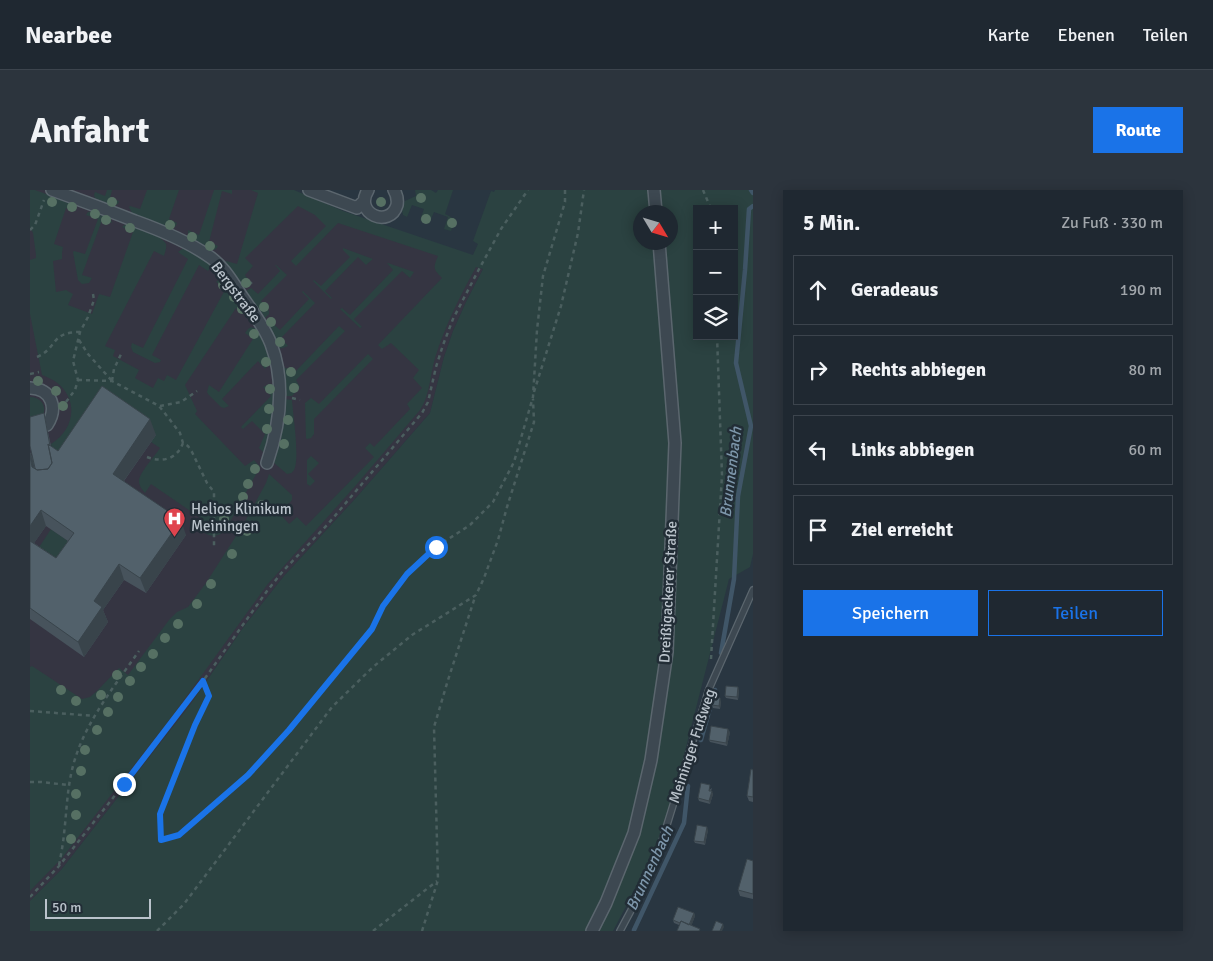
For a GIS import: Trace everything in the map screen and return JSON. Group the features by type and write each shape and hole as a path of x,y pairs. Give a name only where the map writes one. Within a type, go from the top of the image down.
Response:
{"street":[{"path":"309,190 357,208 366,196"},
{"path":"366,196 368,211 373,215 385,217 396,208 398,198 394,190"},
{"path":"654,190 655,205"},
{"name":"Bergstraße","path":"48,194 178,238 218,264 263,328 271,344 277,364 281,391 280,410 267,464"},
{"name":"Dreißigackerer Straße","path":"592,931 606,903 634,833 651,760 666,652 675,443 660,250"},
{"path":"30,388 40,390 49,398 52,404 53,412 47,425"}],"lane":[{"name":"Meininger Fußweg","path":"620,931 657,857 709,689 753,590"}],"path":[{"path":"30,897 59,866 203,681 267,591 365,482 426,408 436,367 454,319 501,229 528,190"},
{"path":"422,931 438,880 434,727 476,595 498,540 534,422 533,397 537,330 543,276 565,202 565,190"},
{"path":"203,681 209,696 195,725 160,814 161,840 179,835 248,775 289,730 372,629 383,606 407,574 436,547 470,525 494,502 514,462 561,306 578,233 584,190"},
{"path":"703,190 709,205"},
{"path":"30,230 35,225 48,194"},
{"path":"66,402 75,390 78,380 73,361 80,332 94,300 93,294"},
{"path":"37,357 44,354 58,337 68,332 80,332"},
{"path":"79,340 88,354 112,381 159,406 176,426 183,443 179,452 168,459 157,459 147,456"},
{"path":"711,660 722,475 716,340"},
{"path":"112,381 114,369 122,352"},
{"path":"30,374 39,372"},
{"path":"78,380 112,381"},
{"path":"159,406 181,402 197,391"},
{"path":"183,443 192,452 207,483 214,492 214,546"},
{"path":"156,931 184,904 332,707 373,668 412,635 476,595"},
{"path":"59,866 64,835 68,786 81,741 95,716 139,651"},
{"path":"30,711 95,716"},
{"path":"30,782 68,786"},
{"path":"373,931 438,880"}],"shaded area":[{"name":"Helios Klinikum Meiningen","path":"30,190 280,190 483,269 453,331 444,357 430,413 355,499 284,576 245,625 190,705 61,870 30,901"}],"green space":[{"path":"30,190 35,190 71,203 76,211 66,208 54,244 63,247 62,259 53,261 56,292 66,290 73,294 68,305 92,314 99,294 110,297 133,232 122,227 125,224 133,225 149,232 166,244 164,256 154,251 105,346 115,350 113,356 139,370 135,378 153,388 158,378 164,381 167,375 176,380 226,288 216,282 220,279 225,280 244,308 244,314 236,308 185,385 197,411 195,414 245,466 254,460 260,467 226,529 219,535 208,535 197,528 202,519 151,484 145,493 141,487 140,478 160,448 151,442 155,435 54,460 51,444 65,431 69,423 71,406 69,397 64,389 42,375 30,314 30,260 36,258 36,255 33,233 30,227"},
{"path":"107,190 112,190 110,198 119,201 118,204 113,206 95,198 95,192 105,196"},
{"path":"147,190 179,190 169,219 177,223 176,226 169,228 132,213 129,207 140,209"},
{"path":"214,190 232,190 232,194 222,191 209,242 218,246 214,250 190,238 188,230 199,235"},
{"path":"251,190 294,190 343,211 473,255 478,244 473,241 491,191 494,192 495,190 753,190 753,554 750,567 729,579 674,794 652,857 613,931 30,931 30,901 61,870 190,705 245,625 284,576 355,499 430,413 444,357 453,331 483,269 476,267 448,323 435,358 426,398 420,410 267,585 173,715 62,858 30,891 30,667 32,666 82,699 90,697 119,668 128,675 169,620 177,612 188,607 206,583 243,525 269,474 292,495 292,500 280,514 289,524 297,517 306,526 374,457 365,448 370,443 374,447 410,409 407,404 422,388 413,378 419,370 391,343 382,349 378,345 442,278 435,268 438,256 338,223 296,266 291,261 326,226 315,215 298,206 245,258 253,266 245,275 249,281 244,286 227,267 226,261 237,264 258,193"},
{"path":"415,190 431,190 436,193 438,190 453,190 445,214 455,219 451,231 444,229 448,217 434,212 429,224 420,220 424,209 412,205 407,217 403,215 402,210 405,201 416,196"},
{"path":"94,211 108,216 112,223 102,220 82,275 92,278 89,283 82,284 78,280 73,252 85,254 98,219 86,215 88,212"},
{"path":"343,248 373,259 366,265 358,257 325,291 331,299 313,281 321,286 350,257"},
{"path":"182,249 198,254 211,266 208,271 199,265 152,355 161,360 155,363 133,352 131,347 132,343 143,348 188,259 178,252"},
{"path":"387,263 414,272 410,278 402,271 354,319 362,327 360,328 340,309 342,308 350,315 393,270"},
{"path":"275,265 287,275 261,301 269,311 265,318 246,291 251,288 258,294 280,271"},
{"path":"303,291 315,303 281,338 288,346 278,349 266,320 268,319 280,330 309,299"},
{"path":"339,326 345,331 296,380 300,387 292,396 285,396 285,379 282,367 296,371"},
{"path":"251,327 257,329 261,336 267,349 270,363 265,369 258,361 222,399 229,406 221,407 208,394 209,385 219,392 253,339 245,333"},
{"path":"368,354 373,359 314,419 314,434 311,438 307,439 305,403 311,398 319,404"},
{"path":"269,384 273,387 275,396 270,431 264,453 259,448 265,434 252,421 243,429 241,427 271,396 263,387"},
{"path":"30,397 40,400 44,406 44,412 43,416 30,422"},
{"path":"285,399 292,400 296,447 294,470 292,473 287,474 273,462 283,424"},
{"path":"311,456 319,463 308,474 315,481 310,486 307,484 307,460"},
{"path":"51,529 78,548 61,573 34,555"}],"building":[{"name":"Helios Klinikum Meiningen","path":"102,386 150,419 113,474 181,520 140,578 119,564 94,601 102,607 78,642 30,608 30,541 56,558 74,533 41,510 30,526 30,456 32,467 37,470 48,469 52,463 48,444 58,451"},
{"path":"44,413 52,463 48,469 37,470 30,446 30,417"},
{"path":"726,686 738,687 737,697 725,696"},
{"path":"713,697 720,698 719,706 712,705"},
{"path":"711,726 728,729 726,743 709,740"},
{"path":"751,769 753,770 753,797 747,796"},
{"path":"701,783 710,785 709,791 712,791 709,801 698,798"},
{"path":"697,825 707,827 704,842 694,841"},
{"path":"747,859 753,861 753,894 738,890"},
{"path":"678,907 694,913 689,925 673,920"},
{"path":"681,921 700,929 699,931 677,931"},
{"path":"716,921 723,924 720,931 712,931"}],"waterway":[{"name":"Brunnenbach","path":"721,653 734,579 738,496 751,426 736,363 749,209 753,206"},
{"name":"Brunnenbach","path":"701,740 715,690"},
{"name":"Brunnenbach","path":"634,930 684,823 688,786"}],"place":[{"name":"Helios Klinikum Meiningen","path":"175,537"}],"route":[{"path":"124,784 203,681 209,696 195,725 160,814 161,840 179,835 248,775 289,730 372,629 383,606 407,574 436,547"}]}
